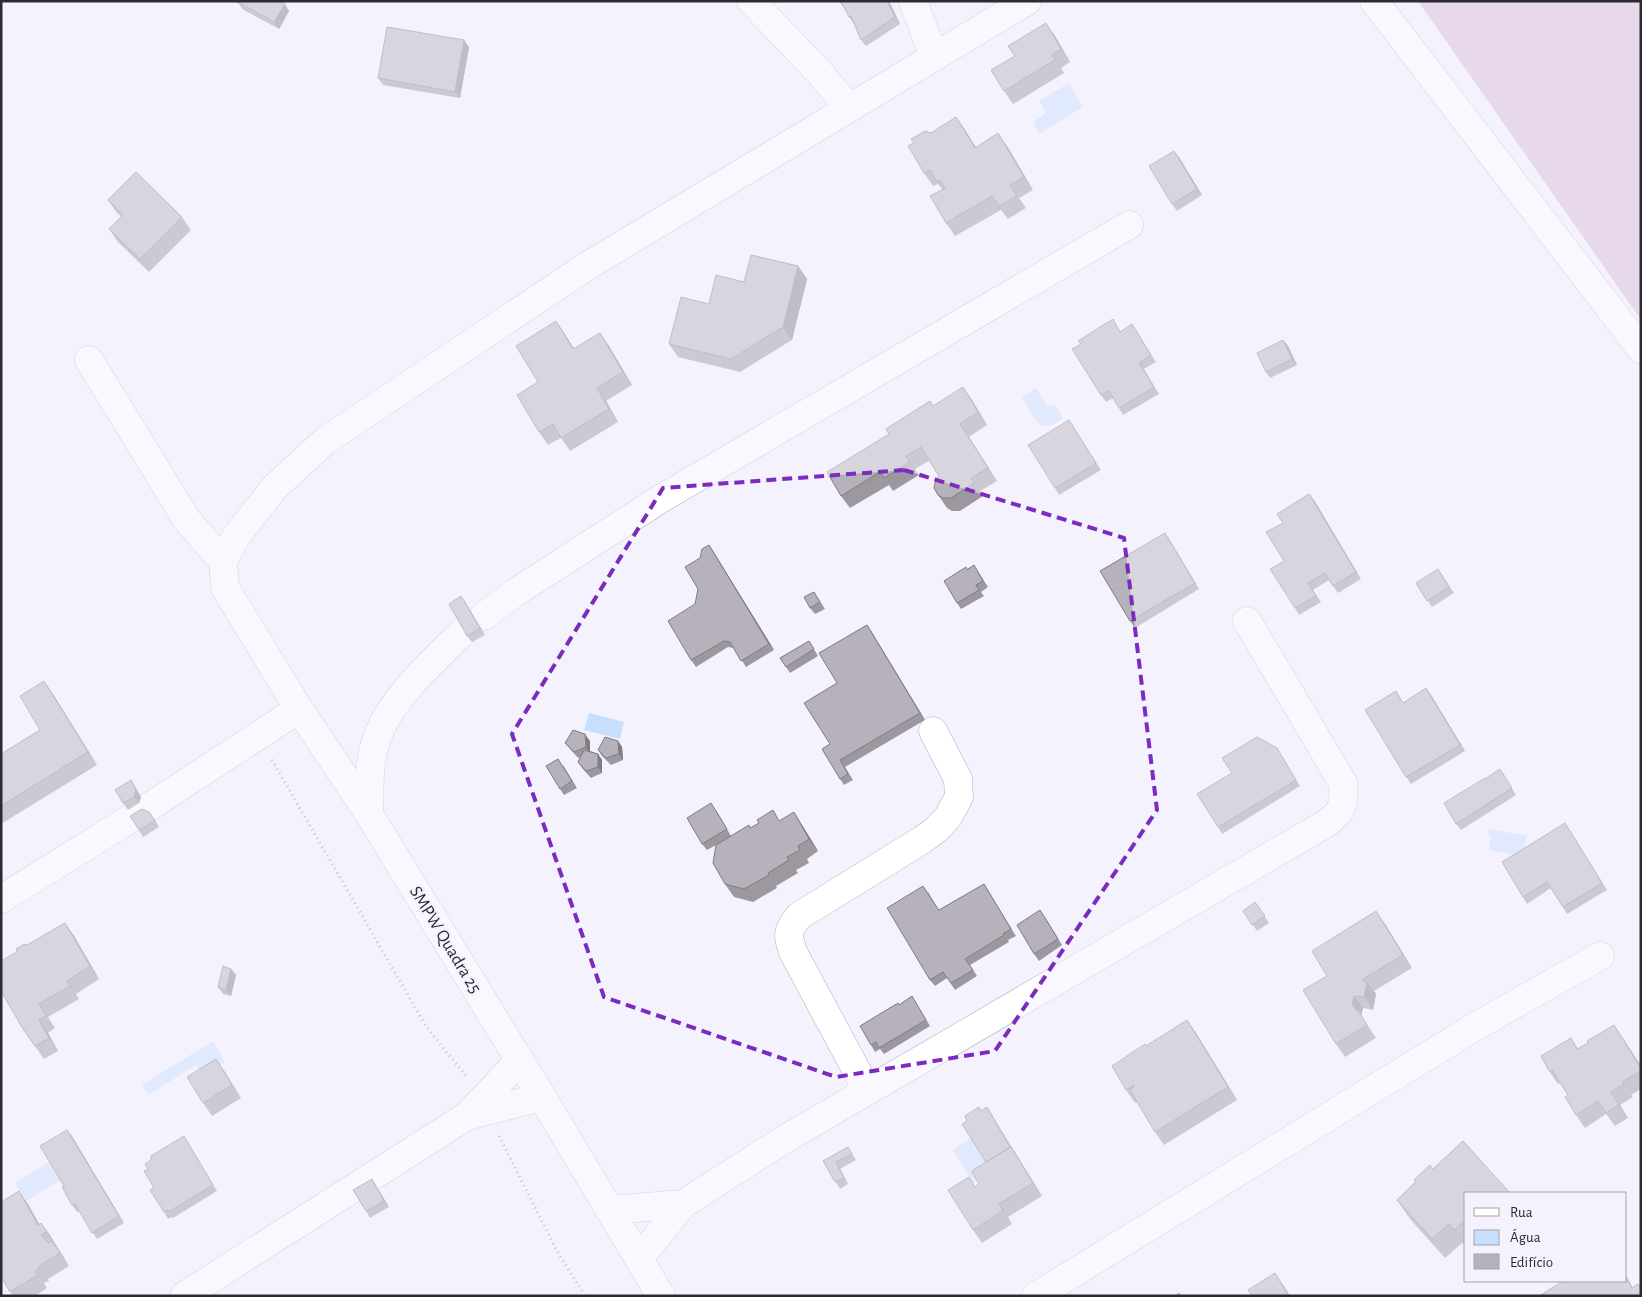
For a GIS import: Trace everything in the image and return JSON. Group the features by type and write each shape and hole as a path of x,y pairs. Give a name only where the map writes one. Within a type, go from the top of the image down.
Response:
{"street":[{"path":"751,1 819,72 849,108"},
{"path":"913,1 934,57"},
{"path":"1374,1 1641,349"},
{"path":"89,360 187,520 223,561 237,535 274,487 325,441 589,265 1026,2"},
{"path":"369,814 371,766 376,741 387,716 402,695 422,673 477,620 516,592 662,498 1129,225"},
{"name":"SMPW Quadra 25","path":"223,561 225,588 299,709 369,814 661,1296"},
{"path":"639,1259 683,1204 784,1139 1327,824 1339,814 1344,800 1343,783 1247,622"},
{"path":"1,899 138,814 299,709"},
{"path":"867,1090 793,952 789,939 789,928 799,916 922,840 937,829 948,817 959,797 958,779 933,731"},
{"path":"1036,1296 1473,1028 1600,956"},
{"path":"184,1296 479,1109 519,1062"},
{"path":"479,1109 542,1097"},
{"path":"609,1210 683,1204"}],"path":[{"path":"258,736 427,1028 464,1074 479,1109 496,1129 557,1251 585,1296"}],"highlighted area":[{"path":"904,470 1124,538 1157,810 995,1051 836,1077 604,997 512,734 663,488"}],"shaded area":[{"path":"1418,1 1641,1 1641,320"}],"water":[{"path":"1069,83 1083,107 1039,134 1033,122 1046,113 1039,101"},
{"path":"1036,388 1047,405 1054,404 1063,418 1057,423 1049,426 1041,425 1032,414 1022,397"},
{"path":"589,713 624,722 620,739 584,730"},
{"path":"1489,829 1527,836 1523,856 1489,850 1491,837 1488,832"},
{"path":"213,1041 225,1062 203,1076 196,1065 148,1095 142,1085"},
{"path":"971,1138 991,1171 973,1183 953,1150"},
{"path":"51,1161 62,1179 26,1201 15,1183"}],"building":[{"path":"239,1 279,1 285,4 274,22"},
{"path":"841,1 887,1 895,17 861,40 851,16 849,17"},
{"path":"1046,23 1061,49 1052,55 1055,60 1004,91 991,70 1015,56 1008,46"},
{"path":"387,27 464,40 455,92 378,78"},
{"path":"956,117 975,148 998,133 1024,177 1010,185 1017,196 999,206 992,196 946,223 930,196 945,188 940,180 936,181 930,170 924,173 908,146 914,143 911,139 925,131 931,133"},
{"path":"1174,151 1197,189 1172,204 1149,166"},
{"path":"136,172 182,217 140,259 109,229 123,215 108,200"},
{"path":"751,255 798,266 783,327 731,359 669,344 681,297 709,304 716,275 744,282"},
{"path":"1113,319 1120,332 1132,324 1151,355 1139,363 1154,387 1119,408 1109,391 1101,395 1072,349 1081,344 1078,341"},
{"path":"556,321 573,349 600,333 623,372 597,388 609,409 561,438 553,424 539,432 517,395 538,382 516,346"},
{"path":"1283,340 1292,359 1266,372 1257,353"},
{"path":"963,387 978,412 960,424 988,468 971,478 974,483 951,498 943,498 938,495 934,488 936,479 939,476 921,447 906,456 910,462 884,478 880,472 841,496 827,472 889,434 886,429 930,401 933,406"},
{"path":"1069,420 1096,463 1055,488 1028,445"},
{"path":"1309,494 1356,572 1333,586 1325,573 1308,583 1316,596 1295,608 1270,569 1284,561 1266,532 1283,523 1277,514"},
{"path":"1165,533 1195,583 1130,621 1100,571"},
{"path":"709,545 769,644 741,661 730,642 724,641 691,660 668,621 695,604 698,589 685,567 700,558 702,549"},
{"path":"974,565 983,581 976,585 979,590 957,603 944,581 966,567 967,570"},
{"path":"1438,569 1449,587 1427,601 1416,583"},
{"path":"814,592 820,602 810,608 804,597"},
{"path":"461,596 480,628 467,636 449,604"},
{"path":"867,625 920,713 840,760 848,774 840,779 822,749 830,744 804,703 837,683 819,653"},
{"path":"809,641 814,649 786,667 780,658"},
{"path":"44,681 88,752 1,806 1,754 40,730 20,696"},
{"path":"1426,688 1460,745 1406,777 1365,710 1396,691 1403,703"},
{"path":"573,730 585,734 586,747 574,752 565,743"},
{"path":"605,737 618,741 619,754 606,758 598,750"},
{"path":"1257,737 1277,748 1296,780 1218,827 1197,794 1232,773 1222,758"},
{"path":"584,750 598,754 598,767 586,771 578,762"},
{"path":"558,759 572,781 560,789 546,766"},
{"path":"1500,769 1512,788 1456,824 1444,803"},
{"path":"131,780 136,790 134,797 123,803 115,790"},
{"path":"711,803 727,829 702,844 687,818"},
{"path":"142,809 149,812 155,821 139,830 130,816"},
{"path":"773,810 779,821 794,812 809,839 798,846 800,850 787,857 789,860 768,873 769,875 744,889 725,884 713,863 716,845 749,825 750,828 759,823 757,820"},
{"path":"1565,823 1602,883 1563,907 1547,882 1523,897 1502,862"},
{"path":"984,884 1011,929 965,959 973,970 951,983 943,972 930,980 887,908 923,886 939,910"},
{"path":"1255,902 1265,916 1252,925 1243,911"},
{"path":"1040,910 1058,939 1034,954 1017,925"},
{"path":"1376,911 1403,955 1362,980 1367,982 1364,997 1354,996 1352,1004 1367,1025 1336,1044 1303,990 1327,976 1312,951"},
{"path":"65,923 90,966 67,981 70,986 39,1004 46,1016 39,1020 49,1038 35,1046 1,991 1,961 17,952 16,949 24,944 27,945"},
{"path":"223,966 231,969 226,990 218,987"},
{"path":"912,996 926,1020 879,1048 876,1042 871,1045 860,1026"},
{"path":"1187,1020 1228,1087 1155,1132 1130,1090 1134,1085 1126,1090 1112,1066 1145,1044 1146,1046"},
{"path":"1614,1025 1641,1068 1641,1071 1622,1082 1624,1084 1611,1092 1619,1105 1606,1113 1598,1101 1576,1115 1565,1097 1568,1095 1552,1070 1549,1071 1541,1056 1571,1038 1577,1049"},
{"path":"216,1059 232,1085 203,1103 187,1077"},
{"path":"979,1107 981,1111 987,1107 1010,1147 986,1162 962,1124 967,1121 965,1116"},
{"path":"67,1130 119,1216 92,1233 75,1204 72,1205 62,1187 64,1186 40,1146"},
{"path":"184,1136 213,1185 168,1212 168,1210 164,1212 150,1190 154,1188 144,1171 148,1169 145,1164 151,1160 151,1156"},
{"path":"1463,1141 1509,1192 1464,1192 1464,1221 1454,1230 1449,1224 1432,1239 1397,1200 1430,1165 1433,1169"},
{"path":"848,1147 852,1154 836,1162 844,1178 835,1182 823,1161"},
{"path":"1011,1147 1033,1183 999,1204 1003,1211 973,1230 948,1190 969,1177 975,1187 979,1184 972,1172 973,1170"},
{"path":"372,1179 384,1201 366,1211 353,1190"},
{"path":"19,1191 38,1225 41,1223 47,1232 41,1235 48,1243 52,1241 60,1253 39,1266 40,1268 35,1271 38,1275 10,1292 1,1277 1,1202"},
{"path":"1275,1273 1289,1296 1252,1296 1248,1290"},
{"path":"1627,1280 1632,1288 1638,1284 1641,1288 1641,1296 1539,1296 1561,1282 1627,1282"}]}
